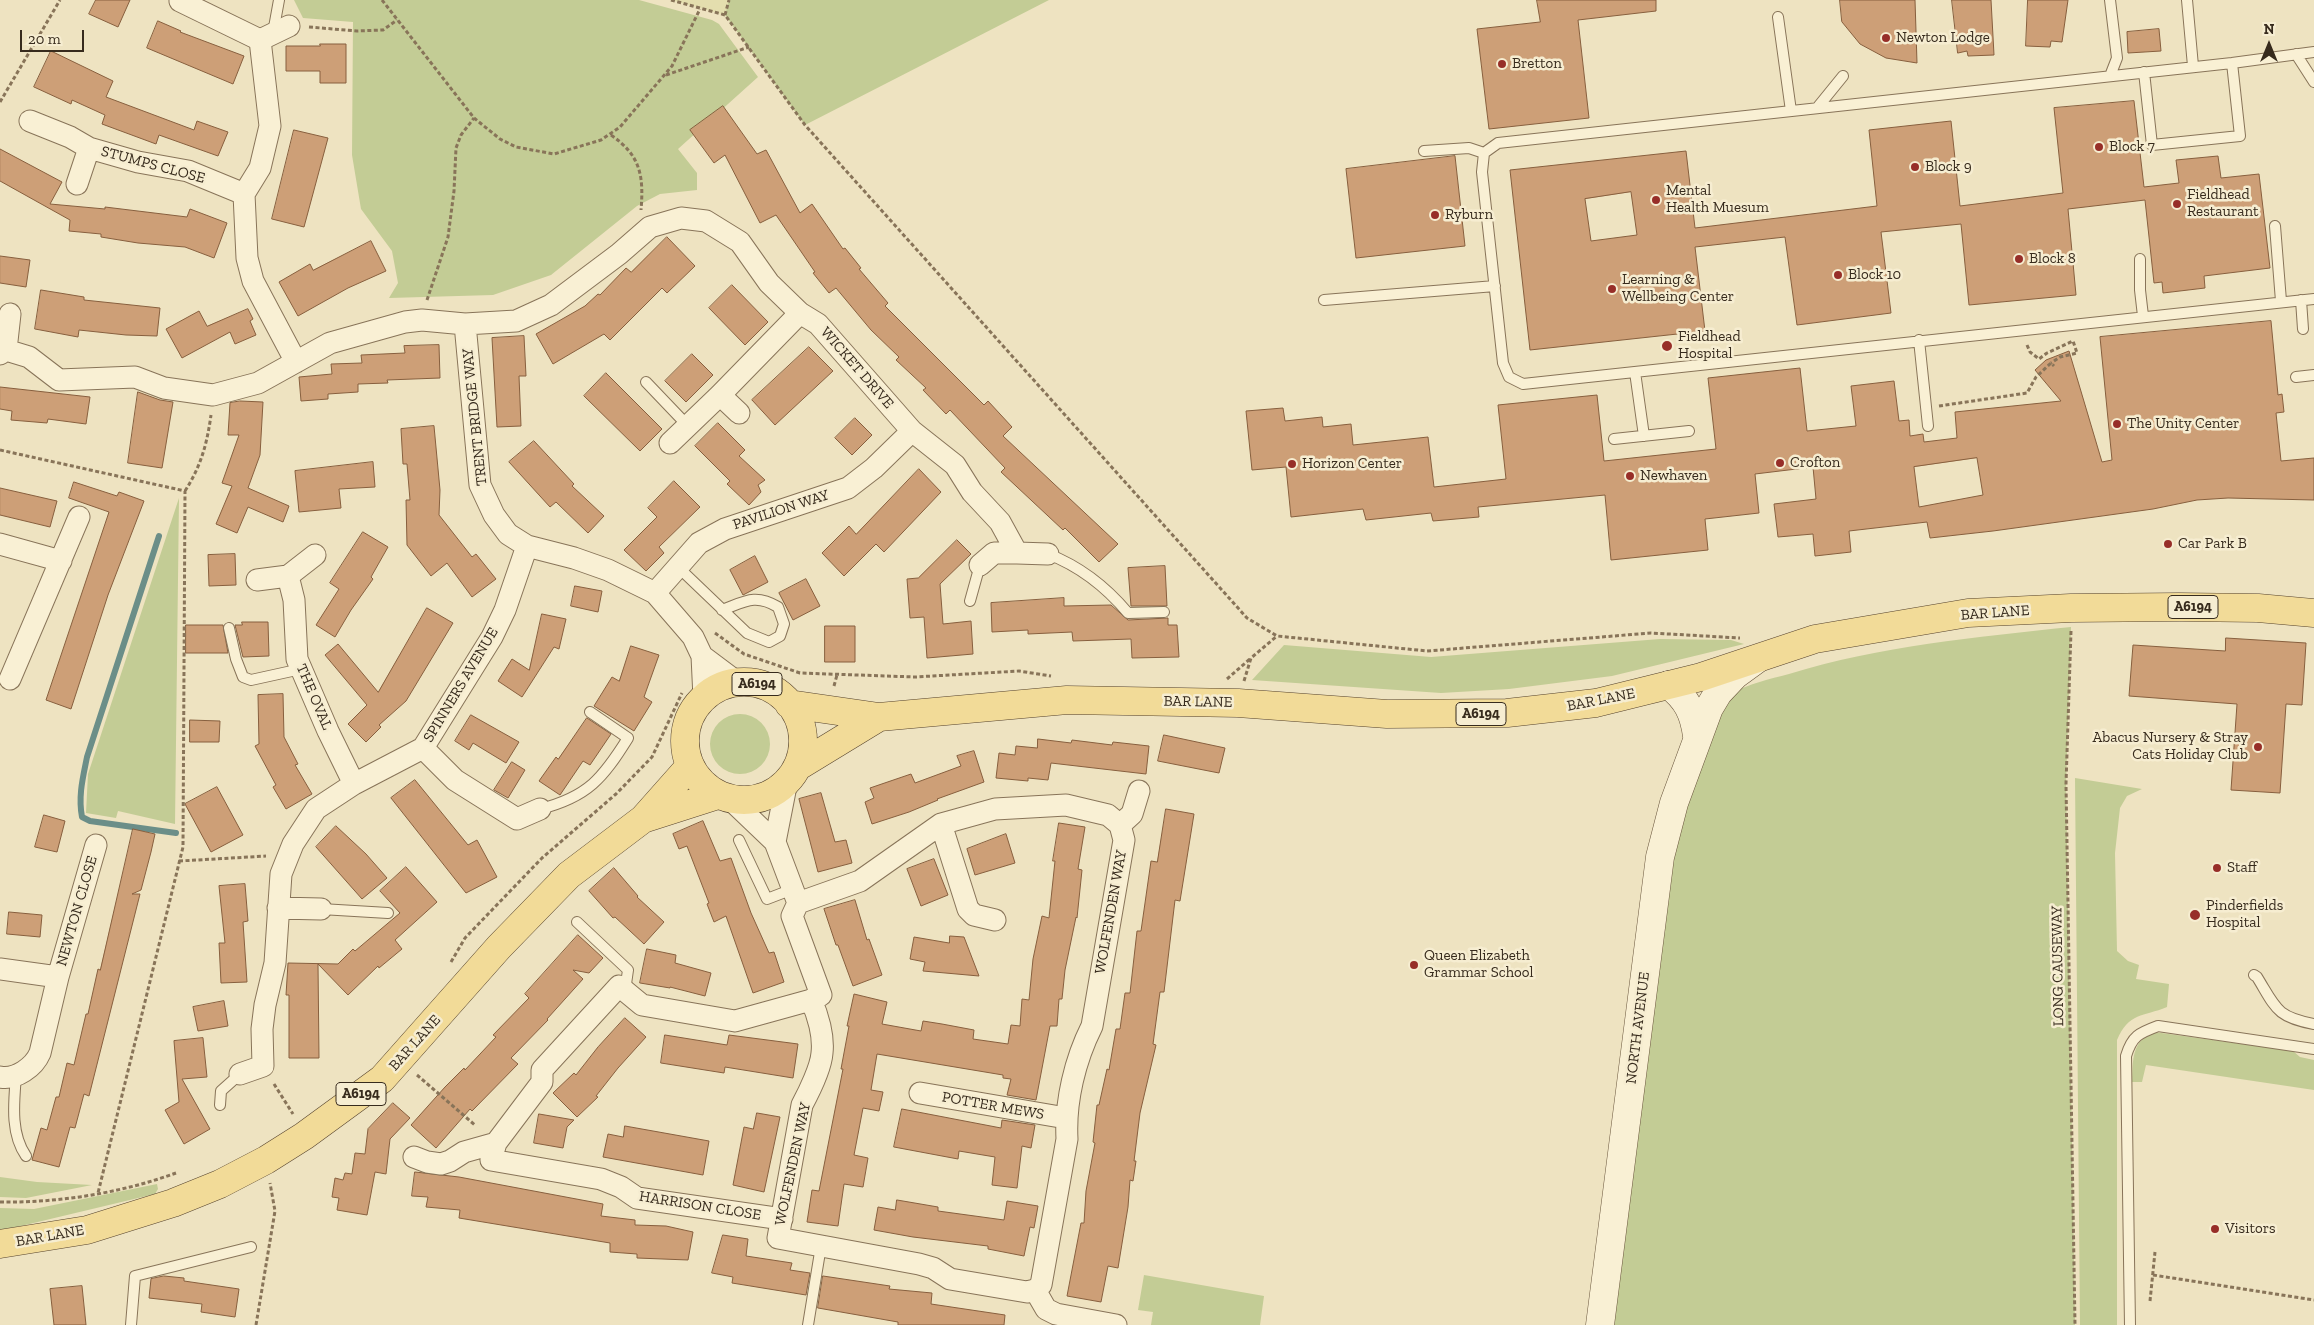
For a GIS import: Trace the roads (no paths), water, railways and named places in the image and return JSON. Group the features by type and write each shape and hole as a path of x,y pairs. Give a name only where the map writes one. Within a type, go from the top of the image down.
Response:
{"main road":[{"name":"BAR LANE","path":"789,704 879,717 1067,700 1239,688 1387,714 1507,713 1596,703 1701,677 1815,639 1968,613 2071,608 2258,608 2314,613"},
{"name":"A6194","path":"738,683 753,683 768,688 789,704 798,718 802,735 802,752 792,774 774,792 759,798 742,800 724,797 702,784 690,766 685,747 686,728 693,711 693,694 738,683"},
{"name":"BAR LANE","path":"792,774 879,717"},
{"name":"BAR LANE","path":"0,1244 87,1230 173,1203 220,1184 266,1160 304,1136 382,1079 499,947 569,875 643,819 690,766"},
{"name":"BAR LANE","path":"643,819 724,797"}],"street":[{"path":"180,1 274,34 270,126 260,168 244,194 247,258 253,281 296,362"},
{"name":"STUMPS CLOSE","path":"30,122 70,137 89,148 138,162 188,171 244,194"},
{"name":"STUMPS CLOSE","path":"77,184 89,148"},
{"name":"WICKET DRIVE","path":"3,352 29,357 59,380 136,377 164,388 214,395 258,383 330,343 405,322 422,320 465,324 516,321 551,305 619,254 650,227 681,218 706,221 740,242 769,283 800,312 818,324 912,431 954,465 972,492 1000,522 1017,553"},
{"path":"670,443 720,395 800,312"},
{"path":"3,352 10,314"},
{"name":"TRENT BRIDGE WAY","path":"465,324 480,485 494,515 508,534 527,546 574,558 608,570 654,593 693,637 702,656 738,683"},
{"path":"720,395 739,413"},
{"name":"PAVILION WAY","path":"654,593 699,543 725,529 848,488 874,468 912,431"},
{"path":"10,679 79,517"},
{"path":"0,544 60,561"},
{"name":"SPINNERS AVENUE","path":"240,1074 263,1066 262,1029 265,1005 275,963 281,874 293,844 316,809 354,784 423,748 492,637 505,610 527,546"},
{"path":"980,565 994,553 1048,554"},
{"path":"257,580 288,576 314,556"},
{"name":"THE OVAL","path":"288,576 294,600 297,660 354,784"},
{"name":"TRENT BRIDGE WAY","path":"693,694 702,656"},
{"name":"NORTH AVENUE","path":"1600,1325 1660,856 1674,803 1697,736 1709,708 1718,693 1734,675 1766,656"},
{"path":"1669,685 1689,705 1695,720 1697,736"},
{"path":"423,748 455,780 517,819 540,809"},
{"path":"775,842 792,774"},
{"path":"795,896 860,881 941,824 995,809 1066,805 1108,815 1120,825 1132,814 1139,791"},
{"path":"414,1157 427,1162 441,1164 450,1162 464,1152 496,1143 542,1082 542,1070 619,986 642,1005 735,1021 811,1000 821,995 792,916 795,896 775,842 724,797"},
{"path":"941,824 968,909 974,915 995,920"},
{"name":"WOLFENDEN WAY","path":"811,1000 818,1016 822,1054 802,1105 778,1238 933,1268 950,1279 1027,1292 1035,1290 1041,1284 1067,1138 1066,1118 1080,1049 1092,1026 1124,840 1120,825"},
{"name":"NEWTON CLOSE","path":"16,1073 36,1062 40,1053 58,978 96,844"},
{"path":"278,908 321,909"},
{"name":"NEWTON CLOSE","path":"0,969 58,978"},
{"name":"POTTER MEWS","path":"920,1093 1066,1118"},
{"name":"HARRISON CLOSE","path":"496,1143 491,1160 601,1180 621,1187 637,1198 782,1219"},
{"path":"1035,1290 1046,1309 1056,1314 1116,1325"}],"lane":[{"path":"274,34 279,0"},
{"path":"2110,0 2116,58 2110,76"},
{"path":"2186,0 2193,66"},
{"path":"1778,17 1791,111"},
{"path":"2314,52 2232,63 1498,143 1484,153 1482,172 1503,363 1509,377 1523,384 2281,301 2314,299"},
{"path":"2296,54 2314,82"},
{"path":"2144,72 2152,146 2240,136 2232,63"},
{"path":"1817,108 1843,76"},
{"path":"1424,151 1469,148 1484,153"},
{"path":"2275,226 2281,301"},
{"path":"2140,259 2140,290 2143,316"},
{"path":"1324,300 1494,286"},
{"path":"2301,300 2303,329"},
{"path":"1919,340 1928,426"},
{"path":"1635,372 1644,436"},
{"path":"2296,377 2314,375"},
{"path":"646,382 688,426"},
{"path":"1614,439 1689,431"},
{"path":"1048,554 1068,562 1113,596 1128,613 1164,612"},
{"path":"970,601 980,565"},
{"path":"678,567 722,610 747,633 769,642 780,636 784,624 778,607 758,599 748,599 722,610"},
{"path":"229,628 236,659 243,677 251,680 300,669"},
{"path":"540,809 574,798 594,783 610,767 628,738 590,712"},
{"path":"740,840 767,899 795,896"},
{"path":"321,909 388,913"},
{"path":"577,922 628,970 625,991"},
{"path":"2254,975 2276,1009 2291,1019 2314,1024"},
{"path":"2130,1325 2126,1056 2130,1044 2138,1033 2158,1026 2314,1049"},
{"path":"16,1073 15,1128 18,1146 26,1156"},
{"path":"220,1105 221,1091 240,1074"},
{"path":"808,1325 821,1246"},
{"path":"131,1325 135,1276 251,1247"}],"waterway":[{"path":"159,536 87,757 82,787 81,809 82,817 90,821 176,833"}],"place":[{"name":"Newton Lodge","path":"1886,38"},
{"name":"Bretton","path":"1502,64"},
{"name":"Block 7","path":"2099,147"},
{"name":"Block 9","path":"1915,167"},
{"name":"Mental Health Muesum","path":"1656,200"},
{"name":"Fieldhead Restaurant","path":"2177,204"},
{"name":"Ryburn","path":"1435,215"},
{"name":"Block 8","path":"2019,259"},
{"name":"Block 10","path":"1838,275"},
{"name":"Learning & Wellbeing Center","path":"1612,289"},
{"name":"Fieldhead Hospital","path":"1667,346"},
{"name":"The Unity Center","path":"2117,424"},
{"name":"Crofton","path":"1780,463"},
{"name":"Horizon Center","path":"1292,464"},
{"name":"Newhaven","path":"1630,476"},
{"name":"Car Park B","path":"2168,544"},
{"name":"Abacus Nursery & Stray Cats Holiday Club","path":"2258,747"},
{"name":"Staff","path":"2217,868"},
{"name":"Pinderfields Hospital","path":"2195,915"},
{"name":"Queen Elizabeth Grammar School","path":"1414,965"},
{"name":"Visitors","path":"2215,1229"}]}
